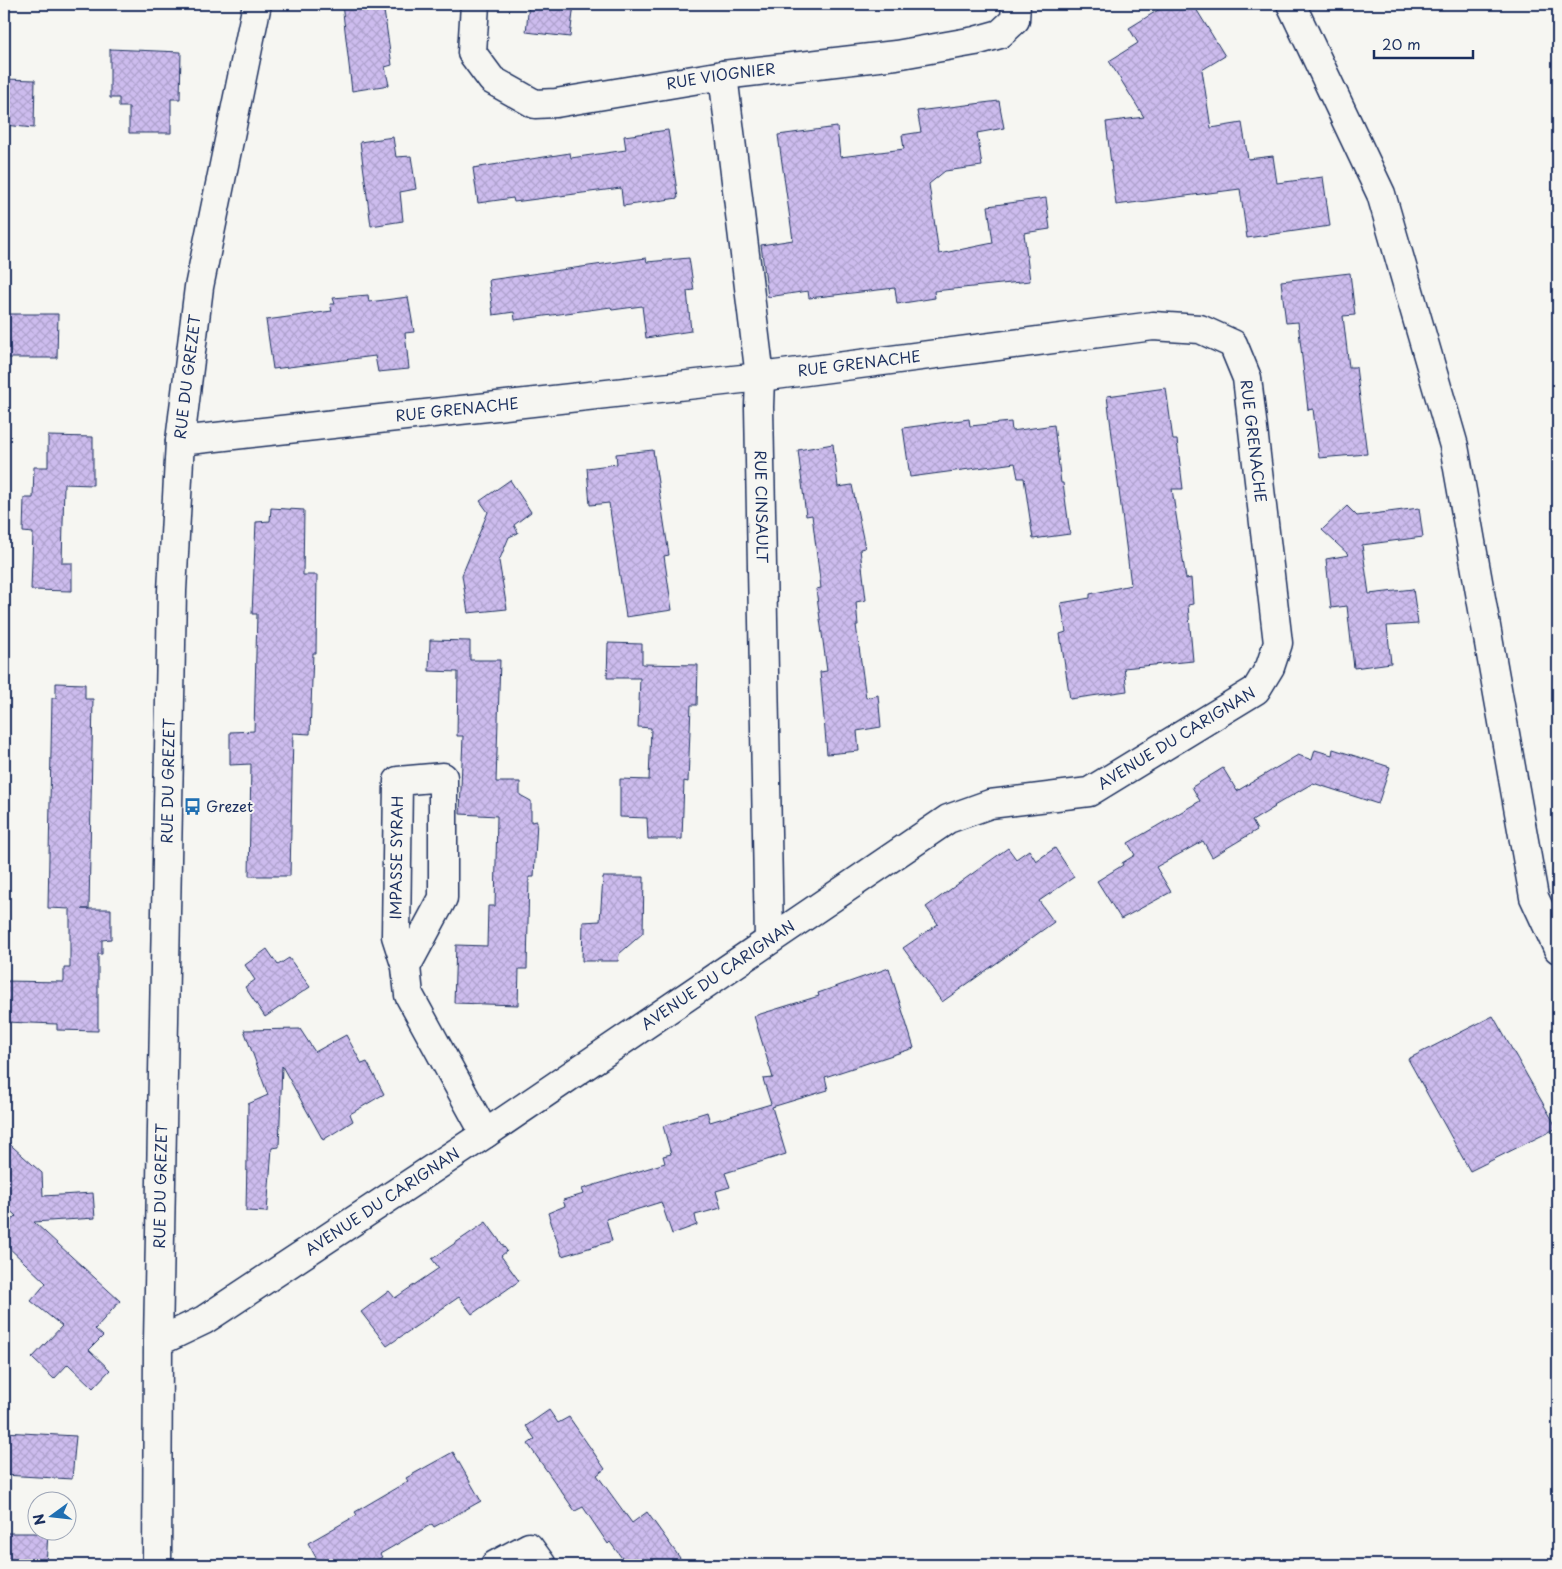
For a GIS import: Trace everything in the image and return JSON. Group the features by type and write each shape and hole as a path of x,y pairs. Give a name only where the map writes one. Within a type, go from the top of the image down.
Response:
{"street":[{"name":"RUE DU GREZET","path":"157,1565 158,1342 172,591 180,441 199,286 257,4"},
{"name":"RUE VIOGNIER","path":"475,4 472,53 492,80 535,104 556,103 723,75 896,55 975,41 1000,34 1015,20 1016,4"},
{"path":"1291,4 1381,194 1454,446 1534,897 1558,949"},
{"name":"RUE CINSAULT","path":"723,75 760,377 769,940"},
{"name":"RUE GRENACHE","path":"180,441 760,377 1153,326 1200,329 1233,344 1247,378 1278,643"},
{"name":"AVENUE DU CARIGNAN","path":"158,1342 204,1320 485,1134 948,819 990,804 1089,792 1256,690 1270,667 1278,643"},
{"name":"IMPASSE SYRAH","path":"406,967 443,898 443,777 398,781 396,936 406,967 409,996 485,1134"},
{"path":"495,1565 529,1547 542,1565"}],"building":[{"path":"342,4 383,4 392,65 385,67 389,85 352,91"},
{"path":"529,4 574,4 570,37 526,32"},
{"path":"1168,4 1193,4 1225,56 1202,70 1211,128 1242,123 1248,159 1273,156 1277,183 1323,177 1330,226 1247,238 1240,189 1116,205 1106,122 1144,117 1109,61 1138,43 1129,28"},
{"path":"110,49 181,52 180,99 171,99 171,133 129,133 129,107 119,107 119,98 110,98"},
{"path":"4,79 35,80 34,128 4,125"},
{"path":"999,101 1004,128 977,133 982,166 945,171 929,184 939,254 993,243 988,206 1046,198 1050,229 1024,233 1030,281 934,291 935,298 897,304 895,288 809,298 808,291 768,297 761,245 793,240 778,135 837,127 840,157 904,149 902,135 921,132 917,111"},
{"path":"668,130 678,198 623,206 621,188 514,202 513,198 478,203 473,168 570,153 571,158 626,150 624,136"},
{"path":"393,137 396,157 411,156 416,189 400,192 403,221 371,226 360,142"},
{"path":"646,258 647,262 689,258 694,290 687,291 691,331 646,338 642,306 612,310 611,307 515,320 514,312 493,315 489,280"},
{"path":"1350,273 1355,315 1343,316 1349,367 1356,367 1367,454 1319,458 1313,409 1308,410 1298,322 1286,323 1281,281"},
{"path":"368,295 369,302 408,297 414,332 405,333 409,369 378,372 375,356 273,369 266,320 332,311 330,304 335,304 333,298"},
{"path":"4,314 58,314 57,358 4,358"},
{"path":"1166,388 1173,440 1177,440 1183,489 1172,489 1186,579 1191,578 1193,604 1188,605 1193,661 1124,668 1127,691 1070,699 1060,634 1066,632 1061,603 1090,598 1090,594 1131,585 1107,396"},
{"path":"969,419 970,426 1011,422 1012,431 1054,425 1070,534 1033,539 1024,478 1018,478 1015,463 910,477 903,428"},
{"path":"48,436 93,437 93,485 64,484 62,563 72,563 72,591 31,590 33,533 23,532 24,498 33,498 34,467 48,467"},
{"path":"833,444 838,487 852,485 865,548 860,549 866,600 856,602 858,625 856,625 866,698 878,695 881,727 857,731 859,751 827,754 820,672 827,671 816,589 821,588 812,515 806,516 798,450"},
{"path":"653,450 669,555 664,556 672,610 626,617 609,503 590,505 587,468 617,464 616,454"},
{"path":"510,480 531,512 514,525 518,533 509,537 499,561 507,609 468,613 462,575 488,512 480,501"},
{"path":"1347,506 1357,516 1419,508 1423,537 1362,545 1369,594 1413,589 1418,624 1387,626 1391,663 1354,668 1347,606 1331,608 1326,559 1349,555 1322,530"},
{"path":"271,508 304,510 303,575 317,575 316,653 313,653 310,734 293,733 290,876 249,876 251,764 230,765 230,732 254,731 257,614 252,614 256,522 270,521"},
{"path":"430,640 470,641 470,660 500,660 496,782 520,782 520,795 531,801 531,822 537,821 534,877 529,877 527,969 519,969 518,1005 454,1003 456,945 487,946 488,906 495,906 497,816 460,814 463,736 457,736 458,672 429,671"},
{"path":"608,643 642,644 642,664 698,665 697,705 691,705 688,782 684,781 682,839 648,839 647,818 620,817 620,779 649,780 651,728 638,727 640,678 607,678"},
{"path":"56,683 85,684 85,699 93,699 89,909 111,909 111,939 102,940 102,954 98,954 98,1031 57,1030 57,1024 4,1022 4,981 64,982 64,968 70,968 70,909 48,908 52,698 56,698"},
{"path":"1333,749 1390,767 1378,804 1313,783 1252,821 1257,830 1212,857 1203,841 1156,867 1171,892 1121,919 1097,881 1135,855 1128,843 1200,801 1192,787 1223,768 1237,791 1298,755 1312,760 1315,750 1332,755"},
{"path":"1008,848 1016,859 1029,850 1036,861 1055,848 1074,877 1039,901 1054,922 942,1002 903,948 938,924 926,907"},
{"path":"603,877 644,877 643,933 619,954 618,961 582,961 583,922 600,921"},
{"path":"267,949 278,965 289,958 310,987 265,1017 245,987 255,980 245,965"},
{"path":"889,968 914,1048 825,1077 828,1090 772,1107 786,1154 725,1173 730,1187 716,1191 721,1208 695,1215 697,1225 672,1234 661,1202 606,1219 612,1241 562,1256 548,1213 565,1206 563,1200 584,1194 582,1189 665,1163 663,1156 671,1154 663,1126 707,1112 710,1122 771,1104 763,1079 773,1078 754,1016 819,996 818,993"},
{"path":"1493,1016 1557,1128 1470,1171 1408,1059"},
{"path":"300,1029 315,1052 346,1035 362,1064 367,1062 384,1094 350,1114 353,1121 323,1140 282,1066 279,1147 272,1148 267,1212 246,1211 248,1104 268,1095 244,1030"},
{"path":"4,1139 42,1173 43,1196 93,1193 95,1218 34,1222 120,1301 95,1329 103,1336 89,1350 110,1370 93,1388 68,1364 54,1379 32,1358 62,1326 31,1301 46,1283 4,1243 4,1229 16,1216 4,1205"},
{"path":"486,1222 507,1251 501,1256 519,1281 472,1314 459,1297 387,1346 361,1312 389,1291 395,1298 439,1268 432,1259"},
{"path":"549,1410 558,1423 569,1417 605,1469 597,1475 632,1523 647,1512 685,1565 627,1565 610,1542 608,1544 583,1507 575,1511 528,1444 535,1439 526,1426"},
{"path":"4,1432 76,1436 72,1479 4,1475"},
{"path":"453,1452 481,1501 434,1527 432,1524 380,1554 382,1557 368,1565 320,1565 308,1543 357,1515 355,1512 408,1481 406,1478"},
{"path":"4,1533 28,1533 28,1542 47,1542 46,1565 4,1565"}],"place":[{"name":"Grezet","path":"192,807"}]}
